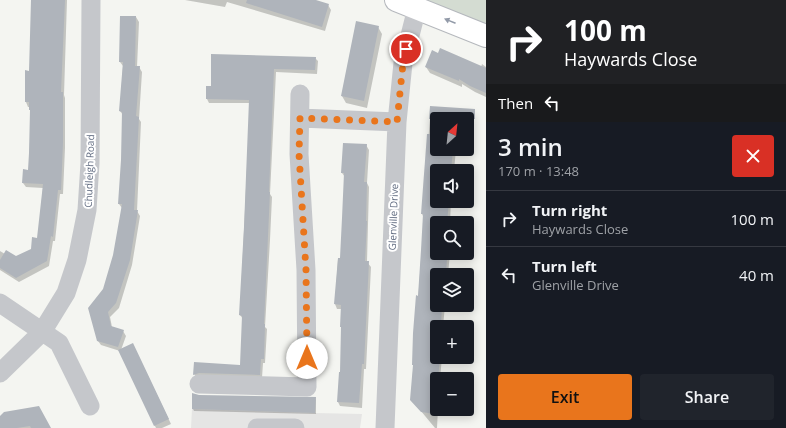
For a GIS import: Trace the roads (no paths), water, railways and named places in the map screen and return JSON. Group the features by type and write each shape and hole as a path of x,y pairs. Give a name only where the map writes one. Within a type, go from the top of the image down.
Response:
{"main road":[{"path":"396,0 486,36"}],"street":[{"name":"Chudleigh Road","path":"0,373 42,332 66,293 77,260 87,210 90,163 91,0"},
{"name":"Glenville Drive","path":"385,428 397,122 403,63 417,8"},
{"path":"199,384 307,387 306,270 299,154 300,94"},
{"path":"300,118 397,122"},
{"path":"0,303 59,343 90,406"},
{"path":"257,428 296,428"}]}
